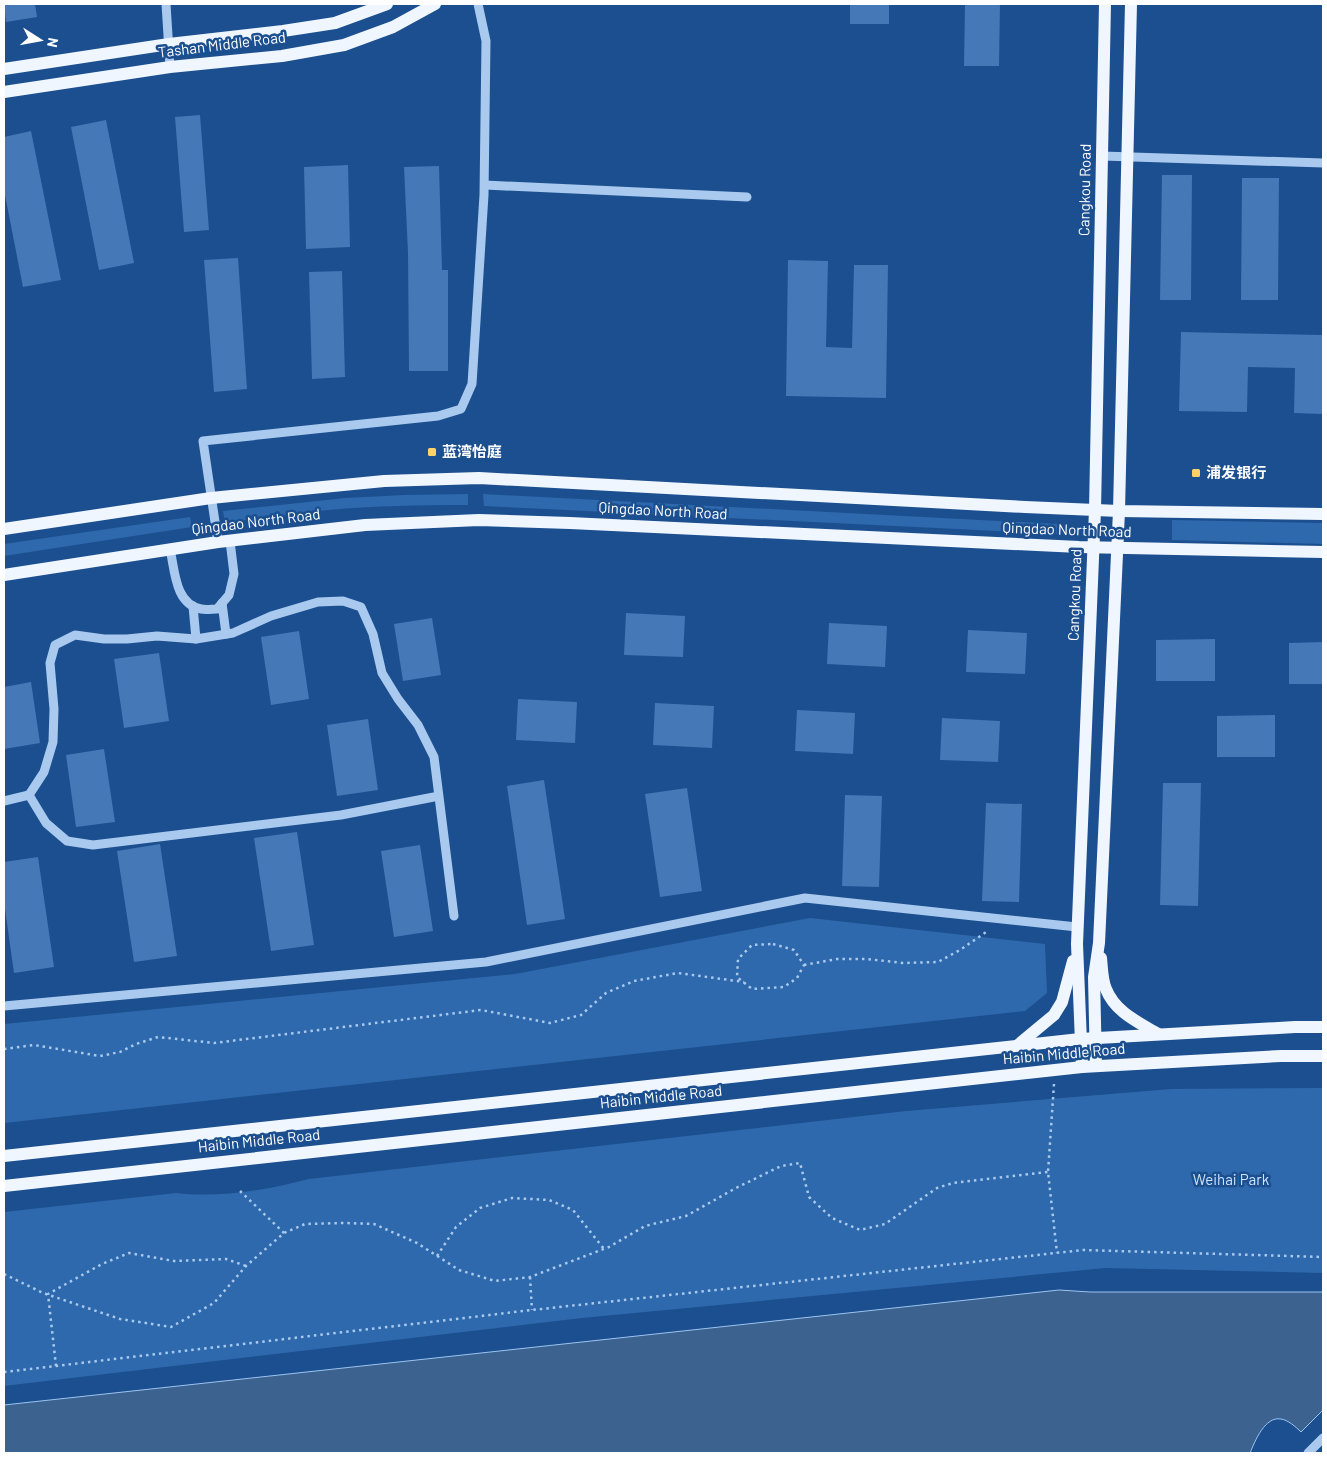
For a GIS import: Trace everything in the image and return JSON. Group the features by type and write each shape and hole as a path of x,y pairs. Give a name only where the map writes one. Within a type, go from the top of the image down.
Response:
{"main road":[{"name":"Tashan Middle Road","path":"4,69 169,44 335,23 387,4"},
{"name":"Tashan Middle Road","path":"4,92 170,67 282,56 344,45 393,27 435,4"},
{"name":"Cangkou Road","path":"1082,1067 1077,927 1094,548 1105,4"},
{"path":"1096,1066 1094,977 1099,943 1119,510 1130,4"},
{"name":"Qingdao North Road","path":"4,529 211,498 384,481 479,478 1095,510 1323,514"},
{"name":"Qingdao North Road","path":"4,575 224,541 365,525 479,520 1094,548 1323,552"},
{"path":"1099,943 1105,988 1114,1003 1128,1017 1158,1034"},
{"path":"1016,1046 1054,1015 1062,1002 1077,944"},
{"name":"Haibin Middle Road","path":"4,1156 1080,1039 1323,1027"},
{"name":"Haibin Middle Road","path":"4,1186 1082,1067 1281,1056 1323,1056"}],"street":[{"path":"166,4 170,67"},
{"path":"170,549 180,595 189,604 202,610 218,608 229,595 234,574 211,498 203,442 438,416 461,409 472,384 485,185 486,40 478,4"},
{"path":"1102,156 1323,162"},
{"path":"485,185 747,197"},
{"path":"4,801 30,795 44,772 52,742 54,709 50,663 55,645 75,635 104,639 157,636 196,639 233,633 271,616 318,602 343,601 361,607 373,634 382,673 398,699 418,725 434,757 454,916"},
{"path":"222,603 226,634"},
{"path":"193,606 196,639"},
{"path":"30,795 46,823 67,841 93,845 342,816 439,796"},
{"path":"4,1006 486,962 805,898 1077,927"},
{"path":"1308,1453 1323,1438"}],"path":[{"path":"804,965 837,959 867,959 903,963 938,962 960,950 1005,919"},
{"path":"752,944 773,944 794,950 804,965 797,978 784,988 752,989 737,977 738,959 752,944"},
{"path":"4,1049 34,1044 100,1056 120,1052 136,1044 158,1037 214,1043 481,1010 550,1023 581,1015 606,993 634,981 678,973 744,982"},
{"path":"1055,1070 1048,1172 1057,1253"},
{"path":"4,1274 48,1294 120,1319 172,1327 214,1303 246,1266 284,1233 305,1224 345,1222 374,1224 417,1243 459,1270 495,1281 530,1278 604,1249 646,1226 686,1216 736,1188 782,1166 800,1163 809,1197 832,1218 860,1230 885,1224 937,1188 953,1183 1048,1172"},
{"path":"240,1191 284,1233"},
{"path":"436,1256 456,1227 480,1208 512,1198 549,1200 573,1210 604,1249"},
{"path":"4,1372 532,1310 1083,1250 1323,1256"},
{"path":"48,1294 102,1264 129,1253 174,1261 226,1259 246,1266"},
{"path":"530,1278 532,1310"},
{"path":"48,1294 56,1366"}],"green space":[{"path":"468,494 468,505 348,508 225,523 223,511 345,498"},
{"path":"483,494 1058,524 1057,534 484,506"},
{"path":"190,517 192,527 4,556 4,544"},
{"path":"1172,520 1323,523 1323,544 1172,540"},
{"path":"810,918 1045,944 1047,993 1025,1011 4,1123 4,1024 515,974"},
{"name":"Weihai Park","path":"1323,1088 1323,1273 1106,1268 582,1318 4,1386 4,1212 176,1193 226,1194 277,1187 309,1179 906,1111 1171,1089"}],"shaded area":[{"path":"1059,1290 1090,1292 1323,1292 1323,1410 1301,1432 1284,1420 1275,1419 1270,1421 1261,1430 1250,1453 4,1453 4,1405"}],"building":[{"path":"4,4 35,4 37,17 6,22"},
{"path":"850,4 889,4 889,24 850,24"},
{"path":"965,4 1000,4 999,66 964,66"},
{"path":"200,115 209,230 184,232 175,117"},
{"path":"106,120 134,263 99,270 71,127"},
{"path":"31,131 61,280 23,287 4,190 4,137"},
{"path":"348,165 350,247 306,249 304,167"},
{"path":"439,166 442,270 448,270 448,371 409,371 408,253 404,167"},
{"path":"1162,175 1192,175 1191,300 1160,300"},
{"path":"1242,178 1279,178 1278,300 1241,300"},
{"path":"238,258 247,389 214,392 204,260"},
{"path":"788,260 828,261 826,347 852,348 854,265 888,265 886,398 786,396"},
{"path":"342,271 345,377 312,379 309,272"},
{"path":"1181,332 1323,335 1323,414 1294,413 1295,368 1248,367 1247,412 1179,411"},
{"path":"626,613 685,616 683,657 624,655"},
{"path":"432,618 441,675 403,681 394,624"},
{"path":"829,623 887,626 885,667 827,664"},
{"path":"968,630 1027,633 1025,674 966,672"},
{"path":"299,631 309,699 271,705 261,637"},
{"path":"1215,639 1215,681 1156,681 1156,640"},
{"path":"1323,642 1323,684 1289,684 1289,643"},
{"path":"159,653 169,721 124,728 114,659"},
{"path":"31,682 40,743 4,749 4,687"},
{"path":"518,699 577,702 575,743 516,740"},
{"path":"655,703 714,706 712,748 653,745"},
{"path":"797,710 855,713 853,754 795,751"},
{"path":"1275,715 1275,757 1217,757 1217,716"},
{"path":"942,718 1000,721 998,762 940,760"},
{"path":"368,719 378,790 337,796 327,725"},
{"path":"104,749 115,822 76,827 66,755"},
{"path":"544,780 565,919 527,925 507,786"},
{"path":"1163,783 1201,783 1198,906 1160,905"},
{"path":"687,788 702,891 660,897 645,794"},
{"path":"845,795 882,796 879,887 842,886"},
{"path":"986,803 1022,804 1019,902 982,901"},
{"path":"297,832 314,945 271,951 254,838"},
{"path":"160,844 177,956 134,962 117,851"},
{"path":"420,845 433,931 394,937 381,851"},
{"path":"38,857 54,967 14,973 4,902 4,862"}],"place":[{"name":"蓝湾怡庭","path":"432,452"},
{"name":"浦发银行","path":"1196,473"}]}
